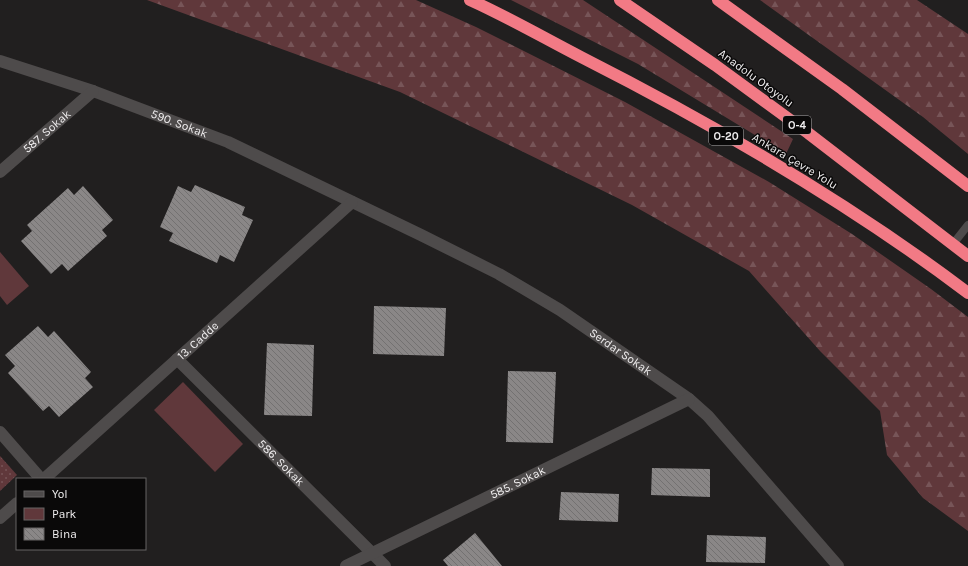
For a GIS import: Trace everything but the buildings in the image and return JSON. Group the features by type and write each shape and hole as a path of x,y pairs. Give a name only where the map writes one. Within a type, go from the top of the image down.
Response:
{"highway":[{"name":"Ankara Çevre Yolu","path":"470,0 630,81 714,129 858,216 944,274 968,293"},
{"name":"Anadolu Otoyolu","path":"620,0 802,129 968,256"},
{"path":"718,0 842,89 968,186"}],"street":[{"name":"590. Sokak","path":"0,61 93,91 228,142 352,202"},
{"name":"587. Sokak","path":"0,172 93,91"},
{"name":"13. Cadde","path":"43,478 352,202"},
{"name":"Serdar Sokak","path":"352,202 499,274 560,310 689,398 708,416 838,566"},
{"name":"586. Sokak","path":"178,359 385,566"},
{"name":"585. Sokak","path":"346,566 689,398"},
{"path":"0,432 41,478"},
{"path":"0,518 16,504"}],"lane":[{"path":"953,244 968,224"}],"green space":[{"path":"147,0 416,0 476,27 625,102 769,182 852,234 931,289 968,317 968,531 923,498 887,455 880,411 820,351 749,271 632,205 400,92"},
{"path":"511,0 583,0 793,139 786,154 638,64"},
{"path":"760,0 917,0 968,34 968,154 923,117"},
{"path":"0,252 29,286 7,305 0,296"},
{"path":"183,382 243,444 215,472 154,410"},
{"path":"0,456 17,475 0,491"}]}
